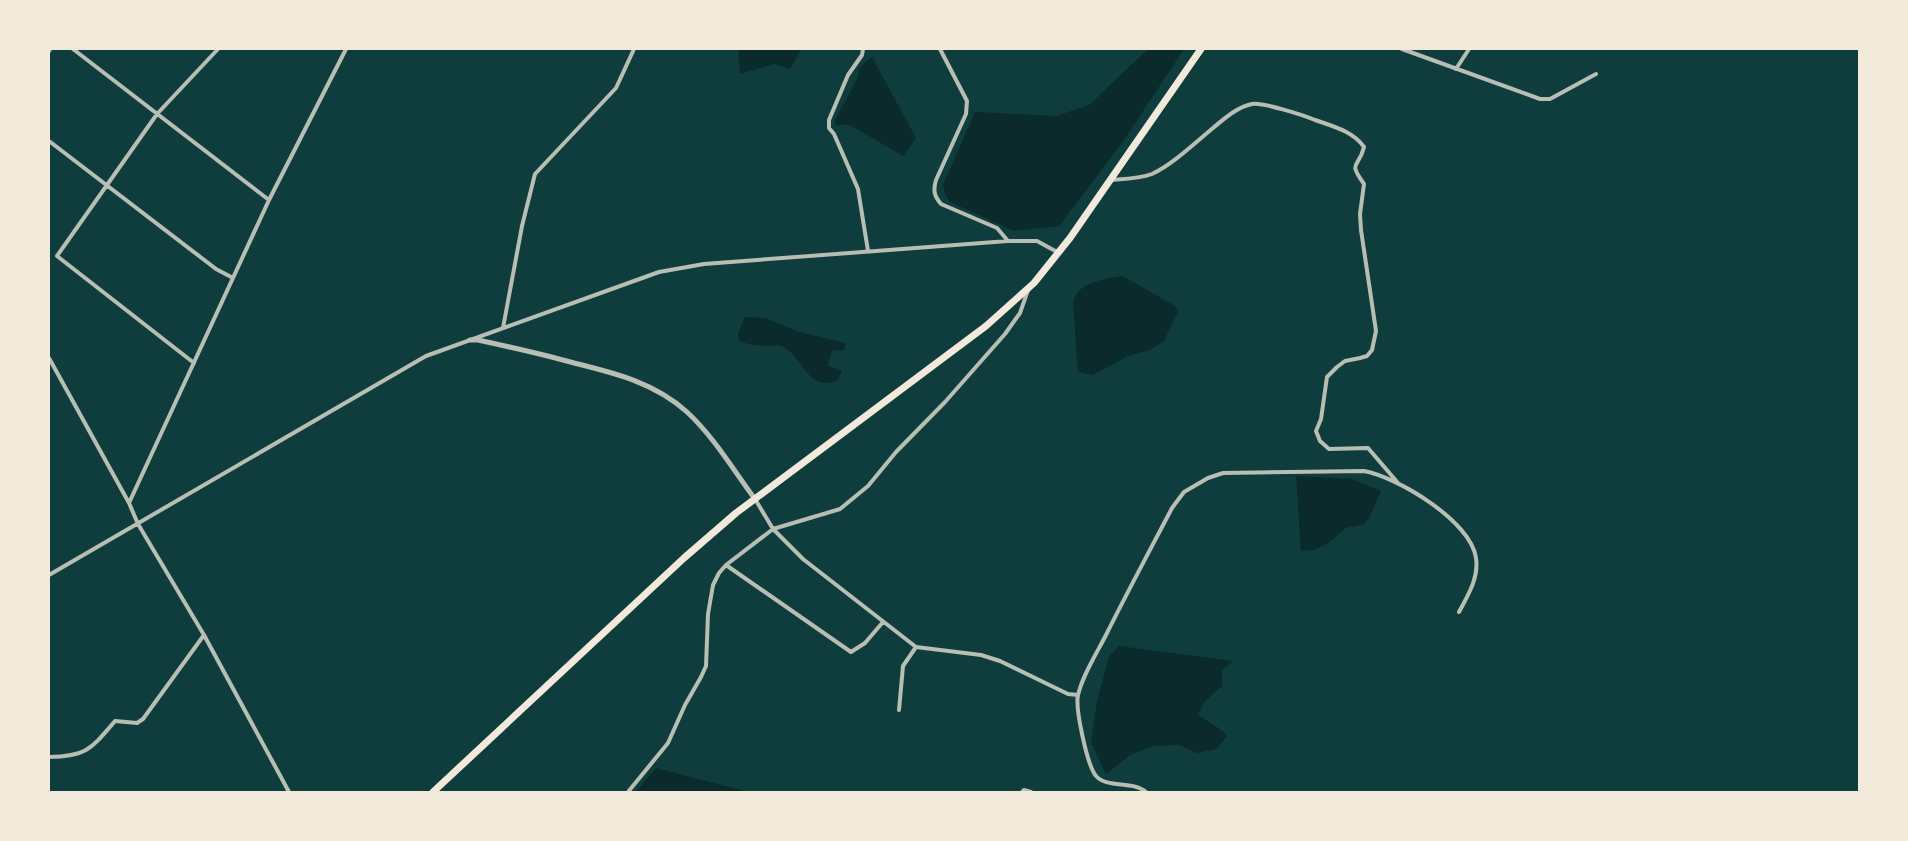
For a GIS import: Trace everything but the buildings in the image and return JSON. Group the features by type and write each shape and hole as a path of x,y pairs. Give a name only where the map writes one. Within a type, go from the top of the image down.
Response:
{"highway":[{"path":"433,792 684,558 755,499 986,326 1029,288 1059,253 1201,49"}],"street":[{"path":"73,49 269,200"},
{"path":"194,362 58,256 157,114 218,49"},
{"path":"129,502 269,200 346,49"},
{"path":"502,328 522,226 535,174 616,88 634,49"},
{"path":"863,49 862,55 848,75 829,120 830,128 858,189 868,251"},
{"path":"940,49 968,101 966,114 936,180 935,198 940,204 997,228 1008,241"},
{"path":"1402,49 1540,99 1550,99 1596,74"},
{"path":"1456,69 1468,49"},
{"path":"1110,180 1138,178 1153,174 1182,154 1229,115 1253,103 1299,114 1334,127 1359,141 1364,147 1354,166 1354,170 1364,184 1360,214 1361,230 1376,331 1372,350 1367,356 1345,361 1336,367 1328,377 1321,419 1316,431 1320,441 1329,449 1368,448 1402,486"},
{"path":"49,141 107,188 216,269 233,278"},
{"path":"49,575 426,356 659,272 704,264 1008,241 1037,241 1059,253"},
{"path":"628,792 668,743 685,705 702,677 706,666 708,614 713,585 719,573 726,565 773,529 840,509 868,486 896,452 945,402 1005,334 1020,313 1029,288"},
{"path":"470,340 478,340 541,354 611,372 645,384 667,397 705,431 755,499 773,529 803,559 916,647 981,655 1068,694 1078,695"},
{"path":"49,358 129,502 138,524 204,635 289,792"},
{"path":"1146,792 1135,786 1103,781 1096,776 1084,741 1077,704 1078,695 1095,656 1172,508 1184,492 1195,485 1223,473 1364,471 1378,474 1428,500 1465,534 1471,544 1476,558 1475,575 1470,592 1459,612"},
{"path":"726,565 850,652 865,643 883,622"},
{"path":"49,757 77,755 96,744 115,721 136,723 143,719 204,635"},
{"path":"899,710 903,666 916,647"},
{"path":"1022,792 1024,790 1031,792"}],"water":[{"path":"738,49 802,49 790,69 774,64 740,74"},
{"path":"1148,49 1184,49 1124,140 1059,226 1014,231 950,202 945,194 943,185 975,112 1056,116 1089,105"},
{"path":"872,57 916,138 903,156 850,125 836,125 835,120 857,79 860,67"},
{"path":"1123,276 1175,306 1178,311 1164,341 1150,350 1128,356 1093,375 1078,372 1073,301 1076,294 1094,282"},
{"path":"744,318 766,318 799,332 846,343 844,351 832,350 828,366 842,370 838,380 828,383 819,382 812,378 795,357 781,346 754,345 739,340 738,334"},
{"path":"1296,476 1352,479 1381,491 1369,518 1364,524 1346,528 1327,544 1314,550 1301,551"},
{"path":"1119,646 1233,661 1222,670 1222,686 1205,701 1198,715 1223,731 1227,736 1216,749 1197,753 1180,745 1154,746 1130,755 1106,774 1091,743 1097,701 1109,657"},
{"path":"656,768 748,792 636,792"}]}
